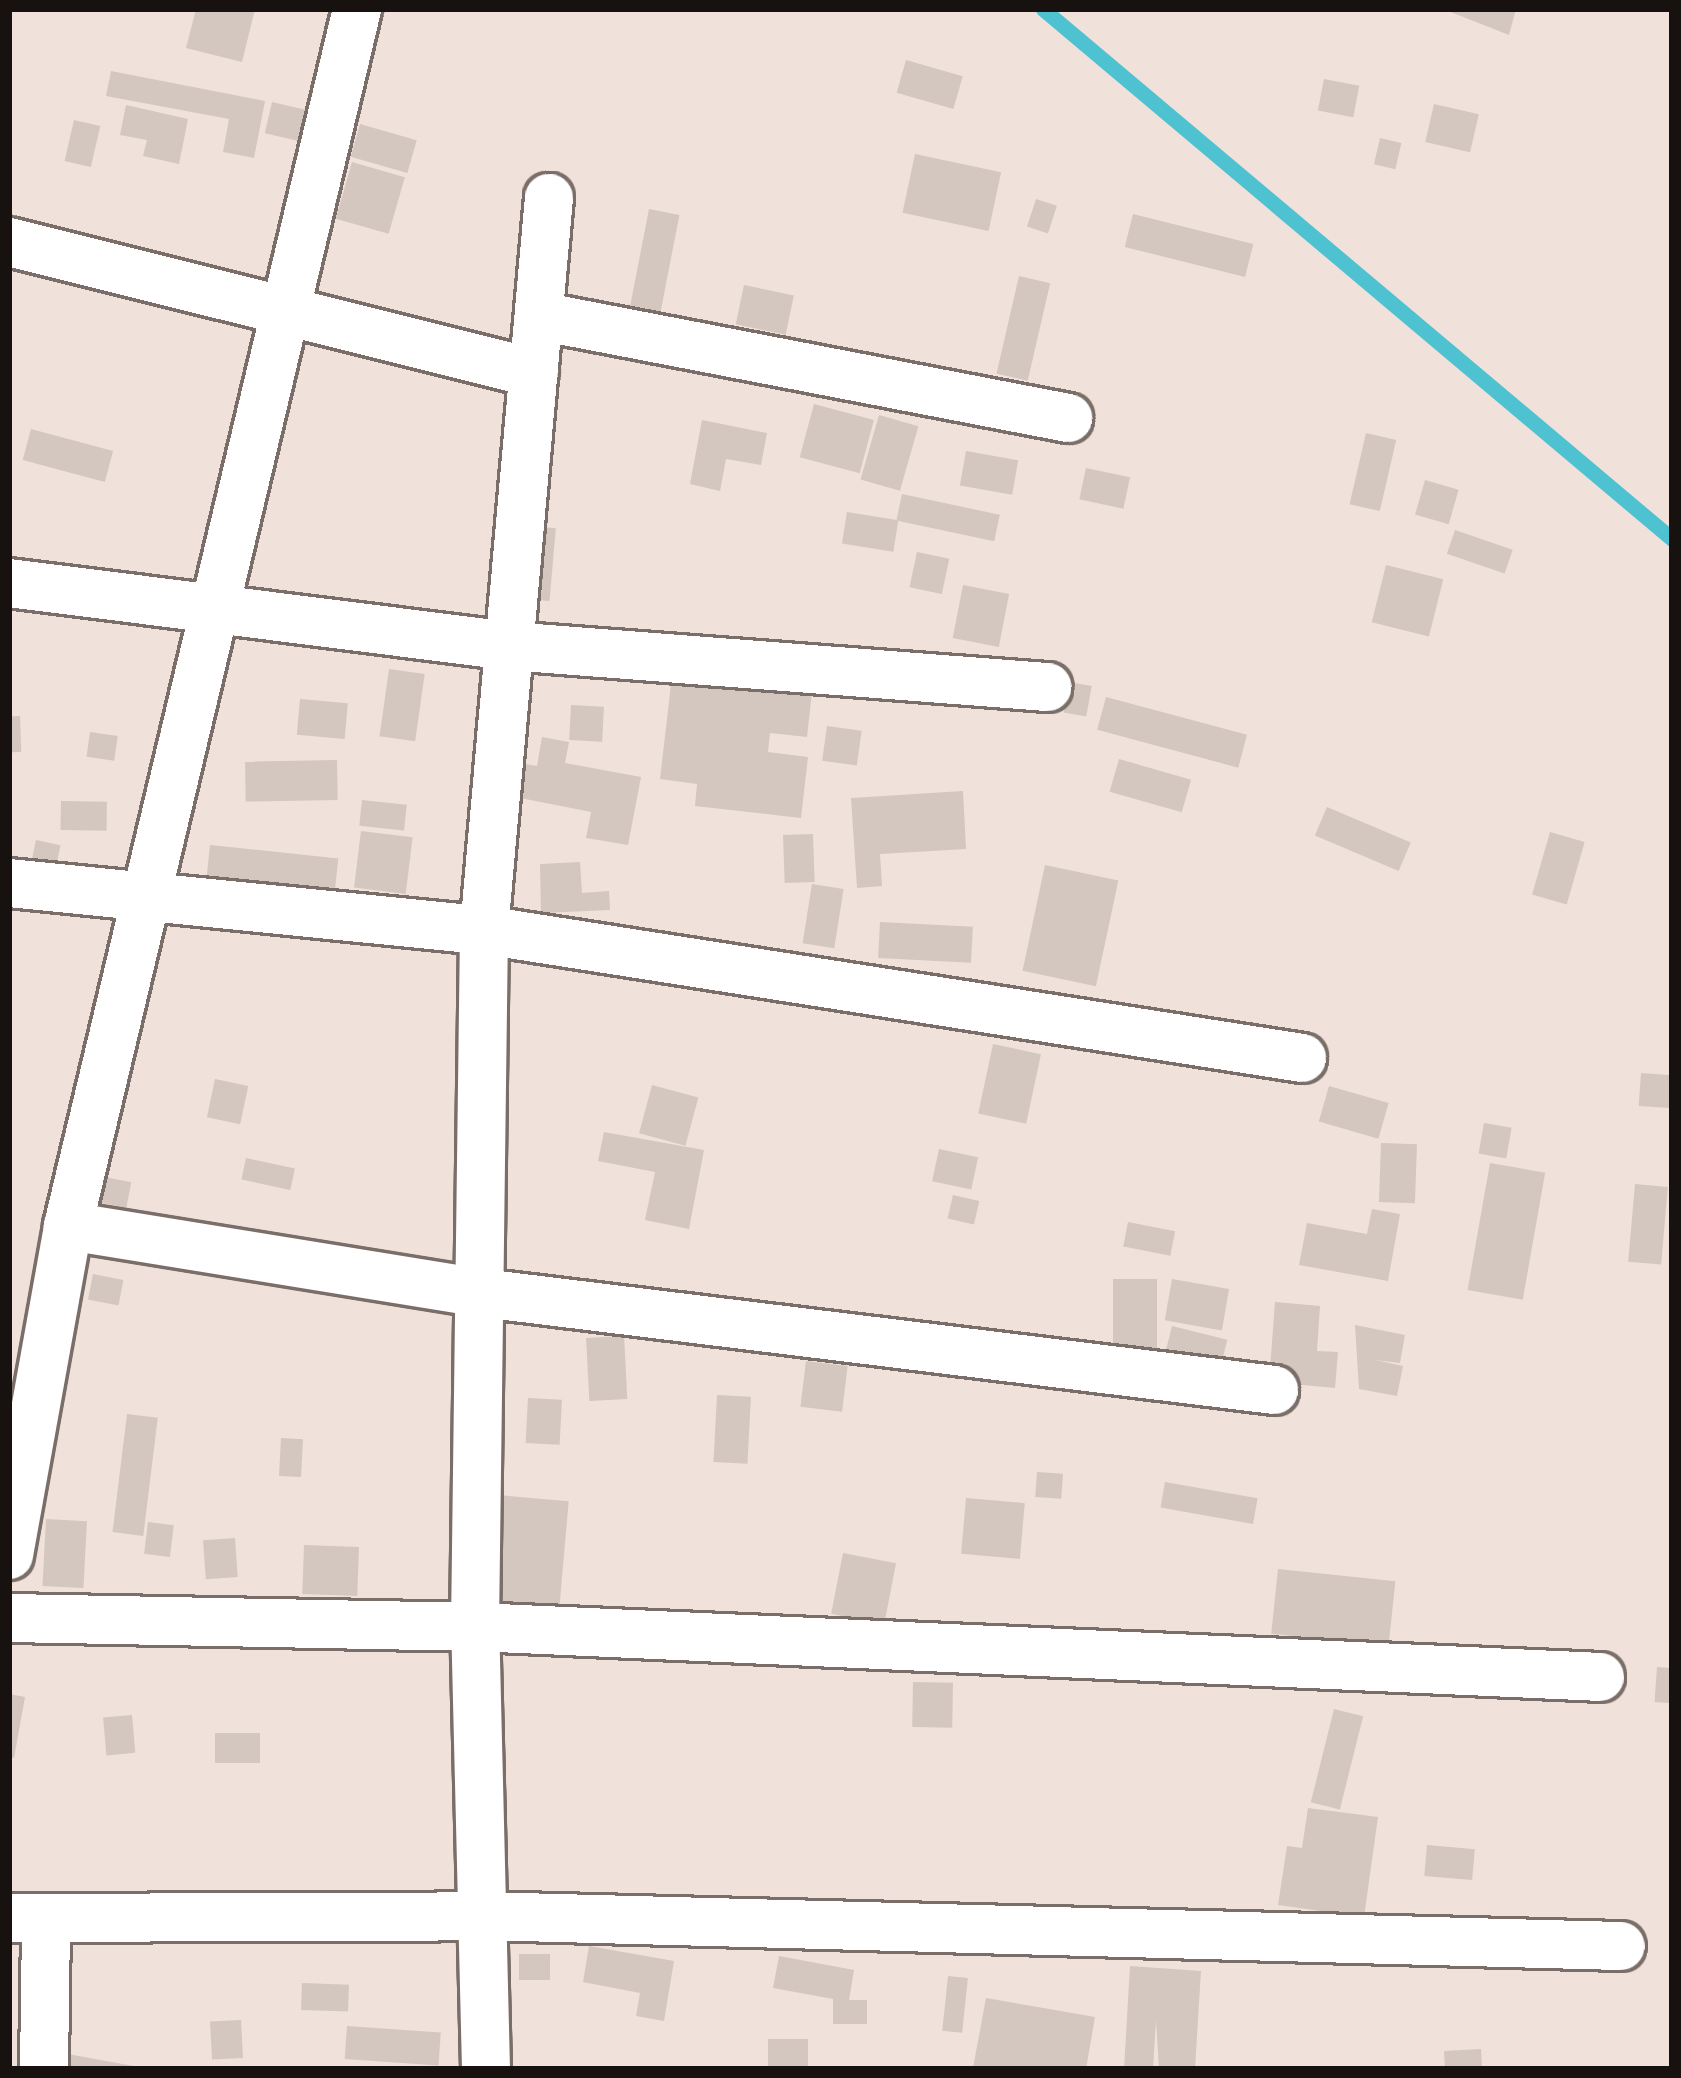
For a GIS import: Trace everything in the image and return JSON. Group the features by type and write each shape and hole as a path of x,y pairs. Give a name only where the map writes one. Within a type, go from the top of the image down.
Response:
{"street":[{"path":"9,1556 68,1226 220,610 357,9"},
{"path":"486,2069 475,1627 484,930 549,198"},
{"path":"9,242 534,373"},
{"path":"538,316 1068,418"},
{"path":"9,583 509,646 1047,687"},
{"path":"9,883 484,930 1302,1058"},
{"path":"68,1226 482,1293 1274,1390"},
{"path":"9,1618 475,1627 1600,1677"},
{"path":"44,2069 28,1919 482,1916 1621,1946"}],"building":[{"path":"196,9 255,9 242,62 186,48"},
{"path":"1443,9 1516,9 1509,35"},
{"path":"906,60 963,76 953,109 897,93"},
{"path":"111,71 265,101 254,158 223,152 229,119 106,96"},
{"path":"1324,79 1359,86 1353,117 1318,110"},
{"path":"272,102 353,121 346,152 265,133"},
{"path":"1434,104 1479,114 1470,152 1425,142"},
{"path":"126,105 188,119 179,164 143,156 147,140 120,135"},
{"path":"74,120 100,126 91,167 65,161"},
{"path":"360,124 417,140 407,173 351,157"},
{"path":"1380,138 1401,143 1395,169 1374,164"},
{"path":"915,154 1001,172 989,231 903,213"},
{"path":"352,162 405,177 389,234 336,219"},
{"path":"1036,199 1057,206 1048,233 1027,227"},
{"path":"649,209 679,215 660,313 630,307"},
{"path":"1133,214 1253,244 1245,277 1125,247"},
{"path":"1019,276 1050,283 1028,381 997,373"},
{"path":"744,285 794,296 786,335 736,324"},
{"path":"814,404 874,420 860,473 800,457"},
{"path":"879,415 918,426 900,491 861,479"},
{"path":"702,420 767,433 761,465 726,459 720,491 690,484"},
{"path":"31,429 113,451 105,482 23,460"},
{"path":"1366,433 1396,440 1380,511 1350,504"},
{"path":"966,451 1018,460 1012,495 960,485"},
{"path":"1086,468 1130,477 1123,509 1079,499"},
{"path":"1425,480 1459,490 1449,524 1415,515"},
{"path":"902,494 1000,515 994,541 896,520"},
{"path":"847,512 898,520 893,552 842,544"},
{"path":"519,525 556,528 549,601 513,598"},
{"path":"1455,530 1513,550 1505,573 1447,554"},
{"path":"917,552 949,559 942,594 910,587"},
{"path":"1386,565 1443,579 1429,637 1372,622"},
{"path":"963,585 1009,594 999,647 953,638"},
{"path":"389,669 425,674 415,741 380,736"},
{"path":"672,676 812,692 807,737 770,733 768,752 808,757 801,818 695,806 697,784 660,779"},
{"path":"1069,682 1092,686 1086,717 1064,713"},
{"path":"1106,697 1247,735 1238,768 1097,730"},
{"path":"300,699 348,703 345,739 297,735"},
{"path":"571,705 604,707 602,742 569,740"},
{"path":"9,716 20,716 21,752 10,752"},
{"path":"827,726 862,731 857,766 822,761"},
{"path":"90,732 118,736 114,761 87,757"},
{"path":"542,737 569,742 565,763 641,777 628,845 586,838 591,812 501,794 508,761 537,766"},
{"path":"1119,759 1191,780 1182,812 1110,792"},
{"path":"337,760 338,800 246,802 245,762"},
{"path":"963,791 966,849 880,854 882,886 857,888 851,798"},
{"path":"362,800 407,805 404,831 359,826"},
{"path":"61,801 107,802 106,831 60,830"},
{"path":"1327,807 1411,843 1399,871 1315,836"},
{"path":"361,831 413,837 406,894 354,888"},
{"path":"1550,832 1585,842 1567,904 1532,894"},
{"path":"813,834 815,882 785,883 783,835"},
{"path":"36,840 60,845 55,871 31,865"},
{"path":"210,845 338,858 335,889 207,876"},
{"path":"580,862 582,893 609,891 610,910 541,913 540,864"},
{"path":"1045,865 1118,881 1096,986 1023,971"},
{"path":"812,884 844,889 834,948 803,943"},
{"path":"880,922 973,927 971,963 878,958"},
{"path":"993,1044 1041,1054 1026,1124 978,1113"},
{"path":"1641,1073 1672,1075 1670,1108 1639,1106"},
{"path":"215,1079 248,1086 240,1124 207,1117"},
{"path":"652,1085 698,1097 685,1146 639,1133"},
{"path":"1329,1086 1389,1103 1378,1139 1319,1122"},
{"path":"1484,1123 1512,1128 1506,1158 1479,1154"},
{"path":"604,1132 704,1150 689,1229 645,1220 655,1172 598,1161"},
{"path":"1381,1143 1417,1144 1415,1203 1379,1202"},
{"path":"939,1149 978,1157 971,1190 932,1181"},
{"path":"246,1158 295,1168 290,1190 241,1180"},
{"path":"1490,1163 1545,1173 1523,1300 1468,1290"},
{"path":"94,1175 131,1182 126,1208 89,1201"},
{"path":"1635,1184 1668,1187 1661,1265 1628,1262"},
{"path":"953,1195 979,1201 974,1224 948,1218"},
{"path":"1372,1209 1400,1214 1388,1281 1299,1265 1307,1223 1367,1234"},
{"path":"1128,1222 1175,1231 1170,1256 1123,1247"},
{"path":"93,1274 123,1280 118,1305 88,1300"},
{"path":"1113,1279 1157,1279 1157,1355 1113,1355"},
{"path":"1172,1279 1229,1289 1222,1330 1165,1320"},
{"path":"1275,1302 1320,1306 1317,1351 1338,1352 1335,1388 1269,1382"},
{"path":"1355,1325 1405,1335 1400,1363 1375,1360 1403,1366 1397,1396 1359,1389"},
{"path":"1172,1326 1227,1340 1222,1363 1166,1349"},
{"path":"624,1336 627,1399 589,1401 586,1338"},
{"path":"806,1361 848,1366 842,1412 800,1407"},
{"path":"717,1395 751,1397 747,1464 713,1462"},
{"path":"528,1398 562,1400 560,1445 526,1443"},
{"path":"127,1414 158,1418 143,1536 112,1532"},
{"path":"281,1438 303,1439 301,1477 279,1476"},
{"path":"1037,1472 1063,1474 1061,1499 1035,1497"},
{"path":"1165,1482 1258,1498 1253,1524 1160,1508"},
{"path":"486,1494 569,1501 559,1607 477,1600"},
{"path":"966,1498 1025,1503 1020,1559 961,1554"},
{"path":"46,1519 87,1521 83,1588 42,1586"},
{"path":"148,1522 174,1525 170,1557 144,1554"},
{"path":"235,1538 238,1577 206,1579 203,1540"},
{"path":"304,1545 359,1547 357,1596 302,1594"},
{"path":"843,1553 896,1563 884,1624 831,1614"},
{"path":"1278,1569 1395,1581 1389,1646 1271,1634"},
{"path":"1657,1667 1672,1668 1670,1703 1655,1702"},
{"path":"913,1682 953,1683 952,1728 912,1727"},
{"path":"9,1694 25,1697 14,1758 9,1757"},
{"path":"1334,1709 1363,1716 1340,1809 1311,1802"},
{"path":"132,1715 135,1753 106,1755 103,1718"},
{"path":"215,1733 260,1733 260,1763 215,1763"},
{"path":"1308,1808 1378,1817 1364,1917 1278,1905 1287,1846 1302,1848"},
{"path":"1427,1845 1475,1849 1472,1880 1424,1876"},
{"path":"589,1946 674,1961 664,2021 636,2016 640,1993 583,1982"},
{"path":"519,1954 550,1954 550,1980 519,1980"},
{"path":"779,1956 854,1970 849,2000 867,2000 867,2024 833,2024 833,1999 773,1988"},
{"path":"1130,1966 1201,1971 1195,2069 1159,2069 1156,2020 1153,2069 1124,2069"},
{"path":"948,1976 968,1978 962,2033 942,2031"},
{"path":"302,1983 349,1985 348,2012 301,2010"},
{"path":"986,1998 1095,2017 1086,2069 973,2068"},
{"path":"241,2020 243,2058 212,2060 210,2022"},
{"path":"347,2026 441,2033 438,2065 345,2059"},
{"path":"768,2039 808,2039 808,2069 768,2069"},
{"path":"1481,2049 1482,2069 1445,2069 1444,2051"},
{"path":"62,2053 139,2067 139,2069 59,2069"}],"waterway":[{"path":"1043,9 1672,539"}]}
